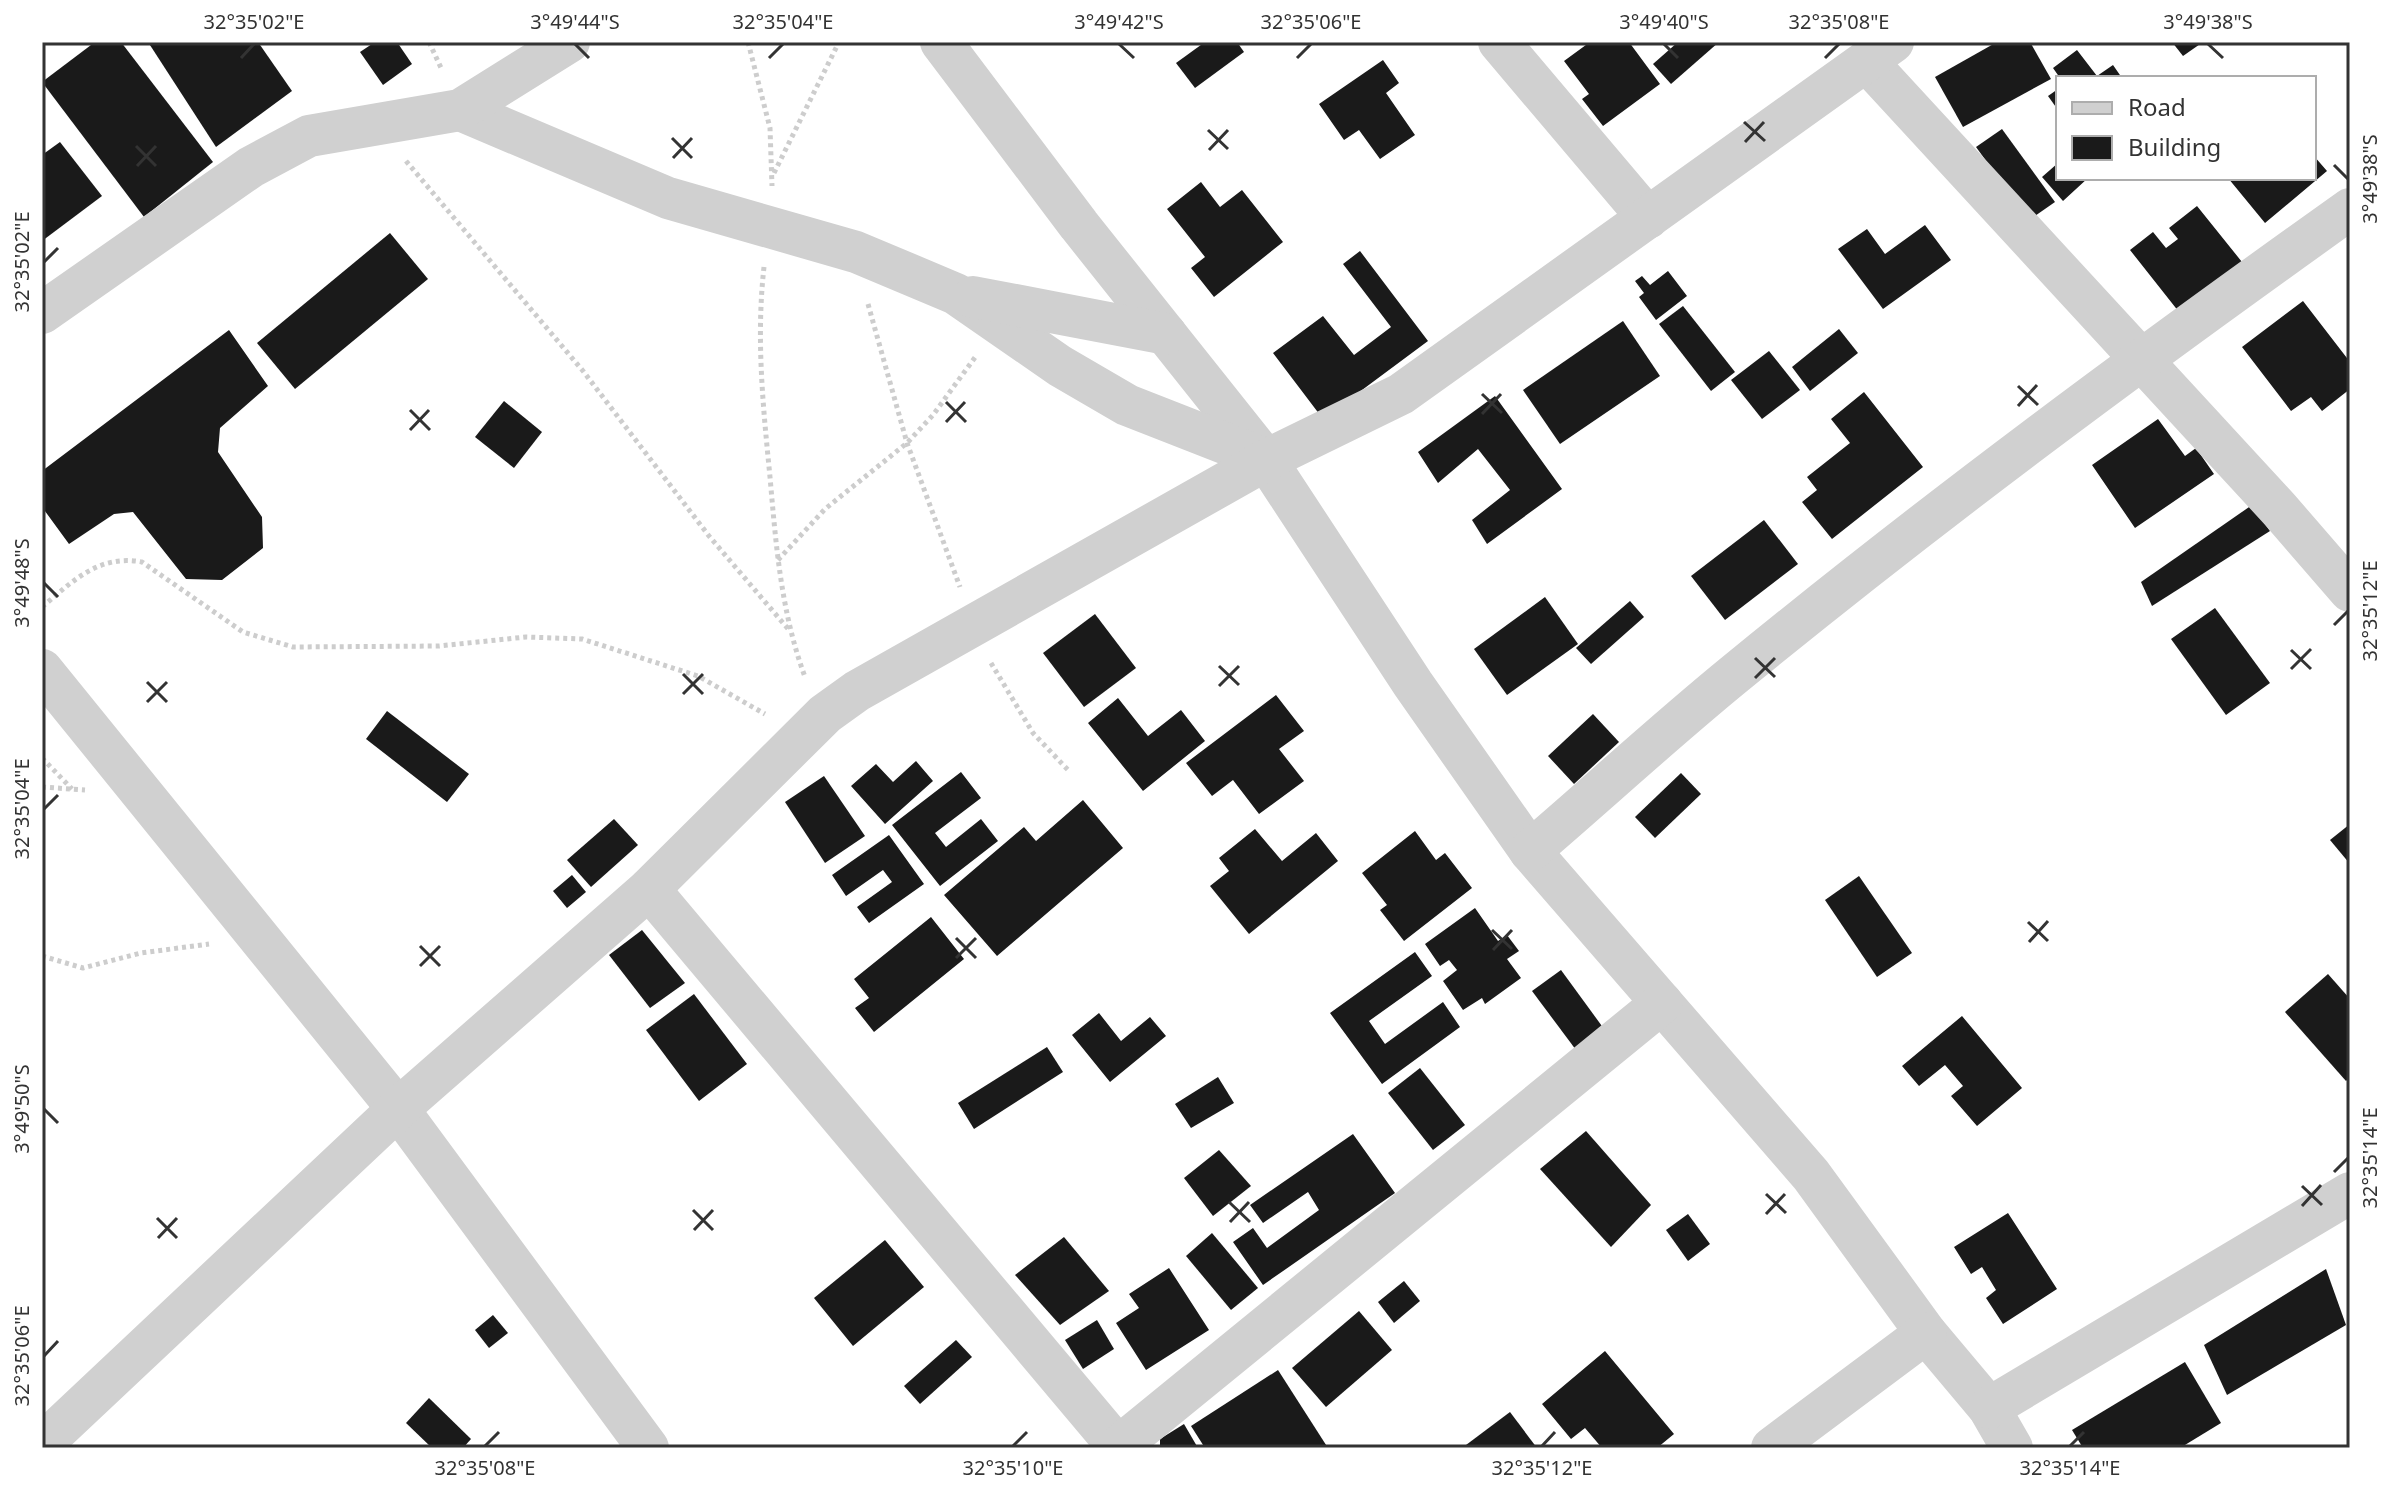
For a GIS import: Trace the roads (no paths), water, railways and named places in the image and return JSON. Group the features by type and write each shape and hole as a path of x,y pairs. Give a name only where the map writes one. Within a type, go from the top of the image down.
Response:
{"street":[{"path":"42,313 251,167 309,136 460,110 569,42"},
{"path":"941,42 1266,460 1413,684 1530,851 1811,1175 1926,1333 1989,1408 2012,1448"},
{"path":"1499,42 1648,218"},
{"path":"42,1444 398,1109 649,889 813,726 857,691 1266,460 1401,394 1880,52 2140,359 2350,591"},
{"path":"460,110 668,198 856,252 956,294 1060,366 1127,405 1266,460"},
{"path":"1530,851 1735,674 2140,359 2350,209"},
{"path":"956,294 1166,334"},
{"path":"44,675 398,1109 648,1448"},
{"path":"649,889 1118,1448 1662,1003"},
{"path":"1989,1408 2350,1193"},
{"path":"1772,1448 1926,1333"}]}
